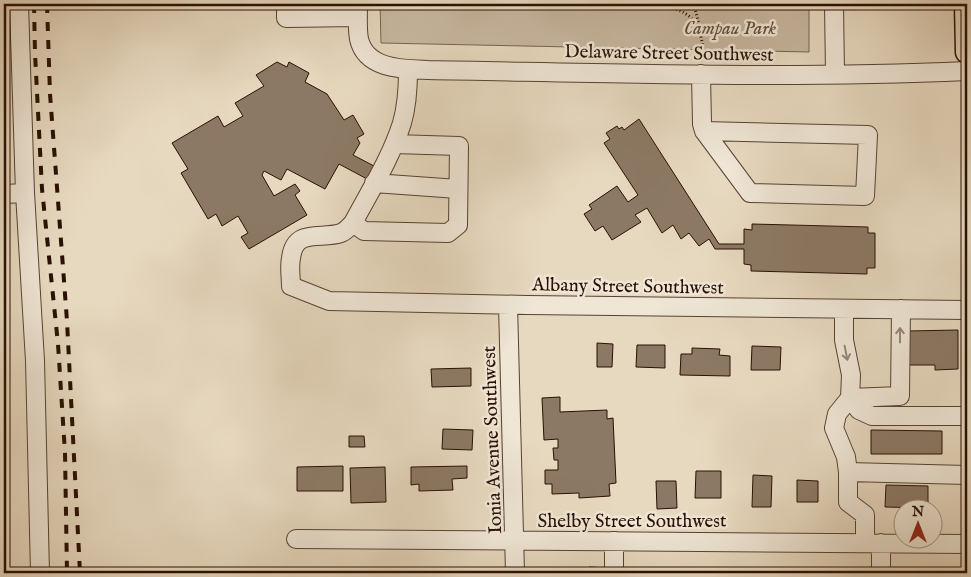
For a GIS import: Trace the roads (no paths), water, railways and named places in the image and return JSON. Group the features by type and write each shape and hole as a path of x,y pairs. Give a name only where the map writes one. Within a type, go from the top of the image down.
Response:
{"main road":[{"path":"966,4 967,52"}],"street":[{"path":"19,4 25,194 35,361 40,573"},
{"path":"834,4 835,74"},
{"path":"286,11 358,10"},
{"name":"Delaware Street Southwest","path":"358,10 359,38 362,48 382,65 408,70 701,74 901,74 967,71"},
{"path":"394,144 459,146 458,225 448,233 364,231 353,223 394,144 402,122 408,90 408,70"},
{"path":"701,74 702,124 704,131 750,194 865,196 868,135 704,131"},
{"path":"374,183 458,189"},
{"path":"4,194 25,194"},
{"name":"Albany Street Southwest","path":"353,223 347,230 339,233 308,236 299,240 292,251 290,260 292,286 329,301 967,310"},
{"name":"Ionia Avenue Southwest","path":"508,305 515,573"},
{"path":"844,308 844,340 851,375 850,398 837,414 834,428 846,457 848,502 865,516 881,573"},
{"path":"850,398 900,396 900,309"},
{"path":"850,398 859,410 872,416 967,416"},
{"path":"848,472 967,475"},
{"name":"Shelby Street Southwest","path":"296,540 967,544"},
{"path":"614,541 614,573"}],"railway":[{"path":"34,4 42,189 58,344 65,453 67,573"},
{"path":"47,4 50,94 67,321 80,573"}],"park label":[{"name":"Campau Park","path":"730,27"}]}
